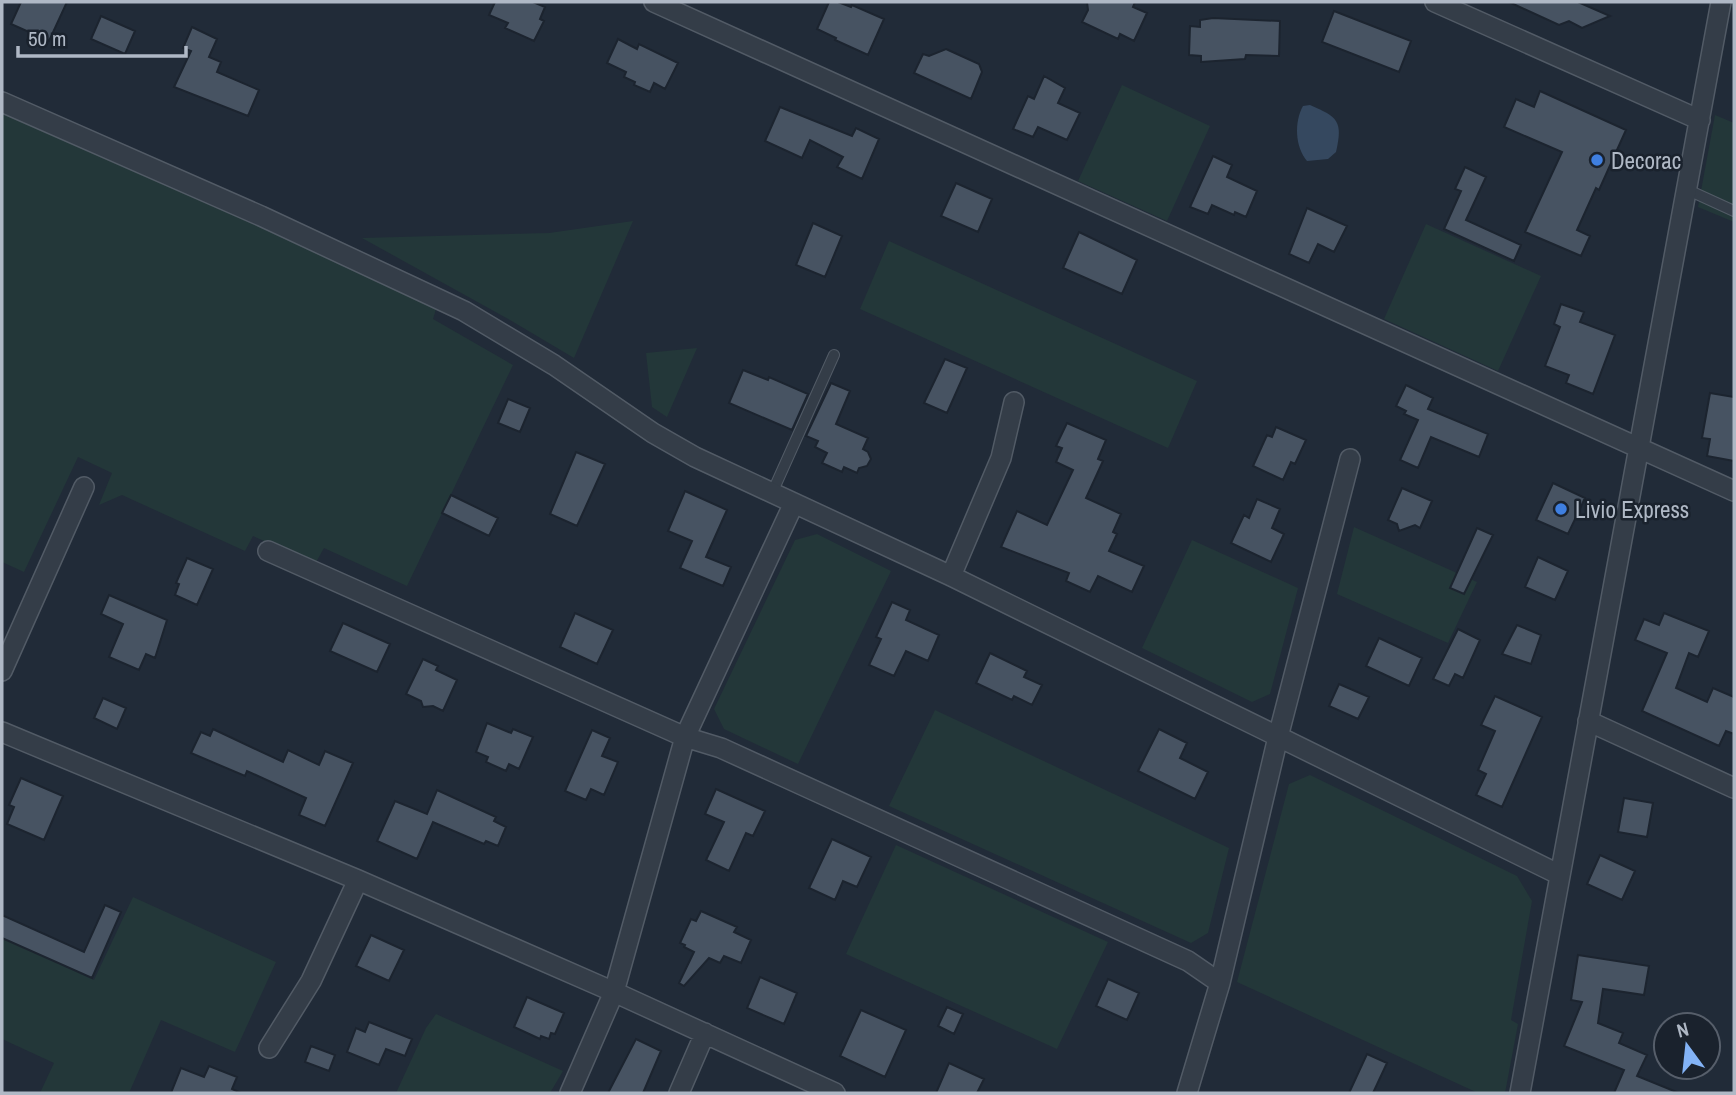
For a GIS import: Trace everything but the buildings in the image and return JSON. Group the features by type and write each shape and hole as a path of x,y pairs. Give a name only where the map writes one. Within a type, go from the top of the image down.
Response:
{"street":[{"path":"654,2 1734,491"},
{"path":"1435,2 1700,120"},
{"path":"1520,1093 1721,2"},
{"path":"2,103 261,216 464,311 554,365 653,433 695,457 951,576 1560,875"},
{"path":"951,576 1001,458 1014,402"},
{"path":"1187,1093 1220,984 1278,737 1350,459"},
{"path":"2,671 83,487"},
{"path":"570,1093 614,992 685,737 794,503"},
{"path":"268,551 685,737 721,748 1188,961 1220,984"},
{"path":"1588,721 1734,788"},
{"path":"2,732 358,880 614,992 835,1093"},
{"path":"269,1048 311,981 358,880"},
{"path":"679,1093 705,1033"}],"lane":[{"path":"1688,190 1734,211"},
{"path":"772,493 834,355"}],"green space":[{"path":"1122,85 1210,126 1167,221 1078,181"},
{"path":"2,109 437,306 433,319 513,365 407,586 324,548 315,564 253,536 245,551 122,495 99,505 112,473 78,457 24,572 2,562"},
{"path":"1715,115 1734,123 1734,222 1698,207"},
{"path":"633,221 574,358 362,238 549,233"},
{"path":"1426,224 1541,276 1498,371 1384,319"},
{"path":"889,241 1197,381 1168,448 860,309"},
{"path":"697,348 667,417 652,407 646,353"},
{"path":"1354,527 1477,582 1448,643 1337,594"},
{"path":"817,534 891,571 798,764 724,729 714,709 795,540"},
{"path":"1192,540 1298,588 1270,694 1252,702 1142,648"},
{"path":"935,710 1229,848 1208,933 1191,943 889,806"},
{"path":"1310,775 1517,876 1532,901 1511,1020 1518,1024 1505,1093 1478,1093 1237,982 1289,784"},
{"path":"896,845 1108,942 1057,1049 846,954"},
{"path":"133,897 276,962 235,1052 161,1020 129,1093 40,1093 54,1063 2,1039 2,938 94,980"},
{"path":"436,1014 563,1071 550,1093 396,1093 426,1028"}],"water":[{"path":"1310,105 1327,113 1336,121 1338,127 1336,152 1328,159 1307,161 1300,149 1298,119 1303,106"}],"place":[{"name":"Decorac","path":"1597,160"},
{"name":"Livio Express","path":"1561,509"}]}
